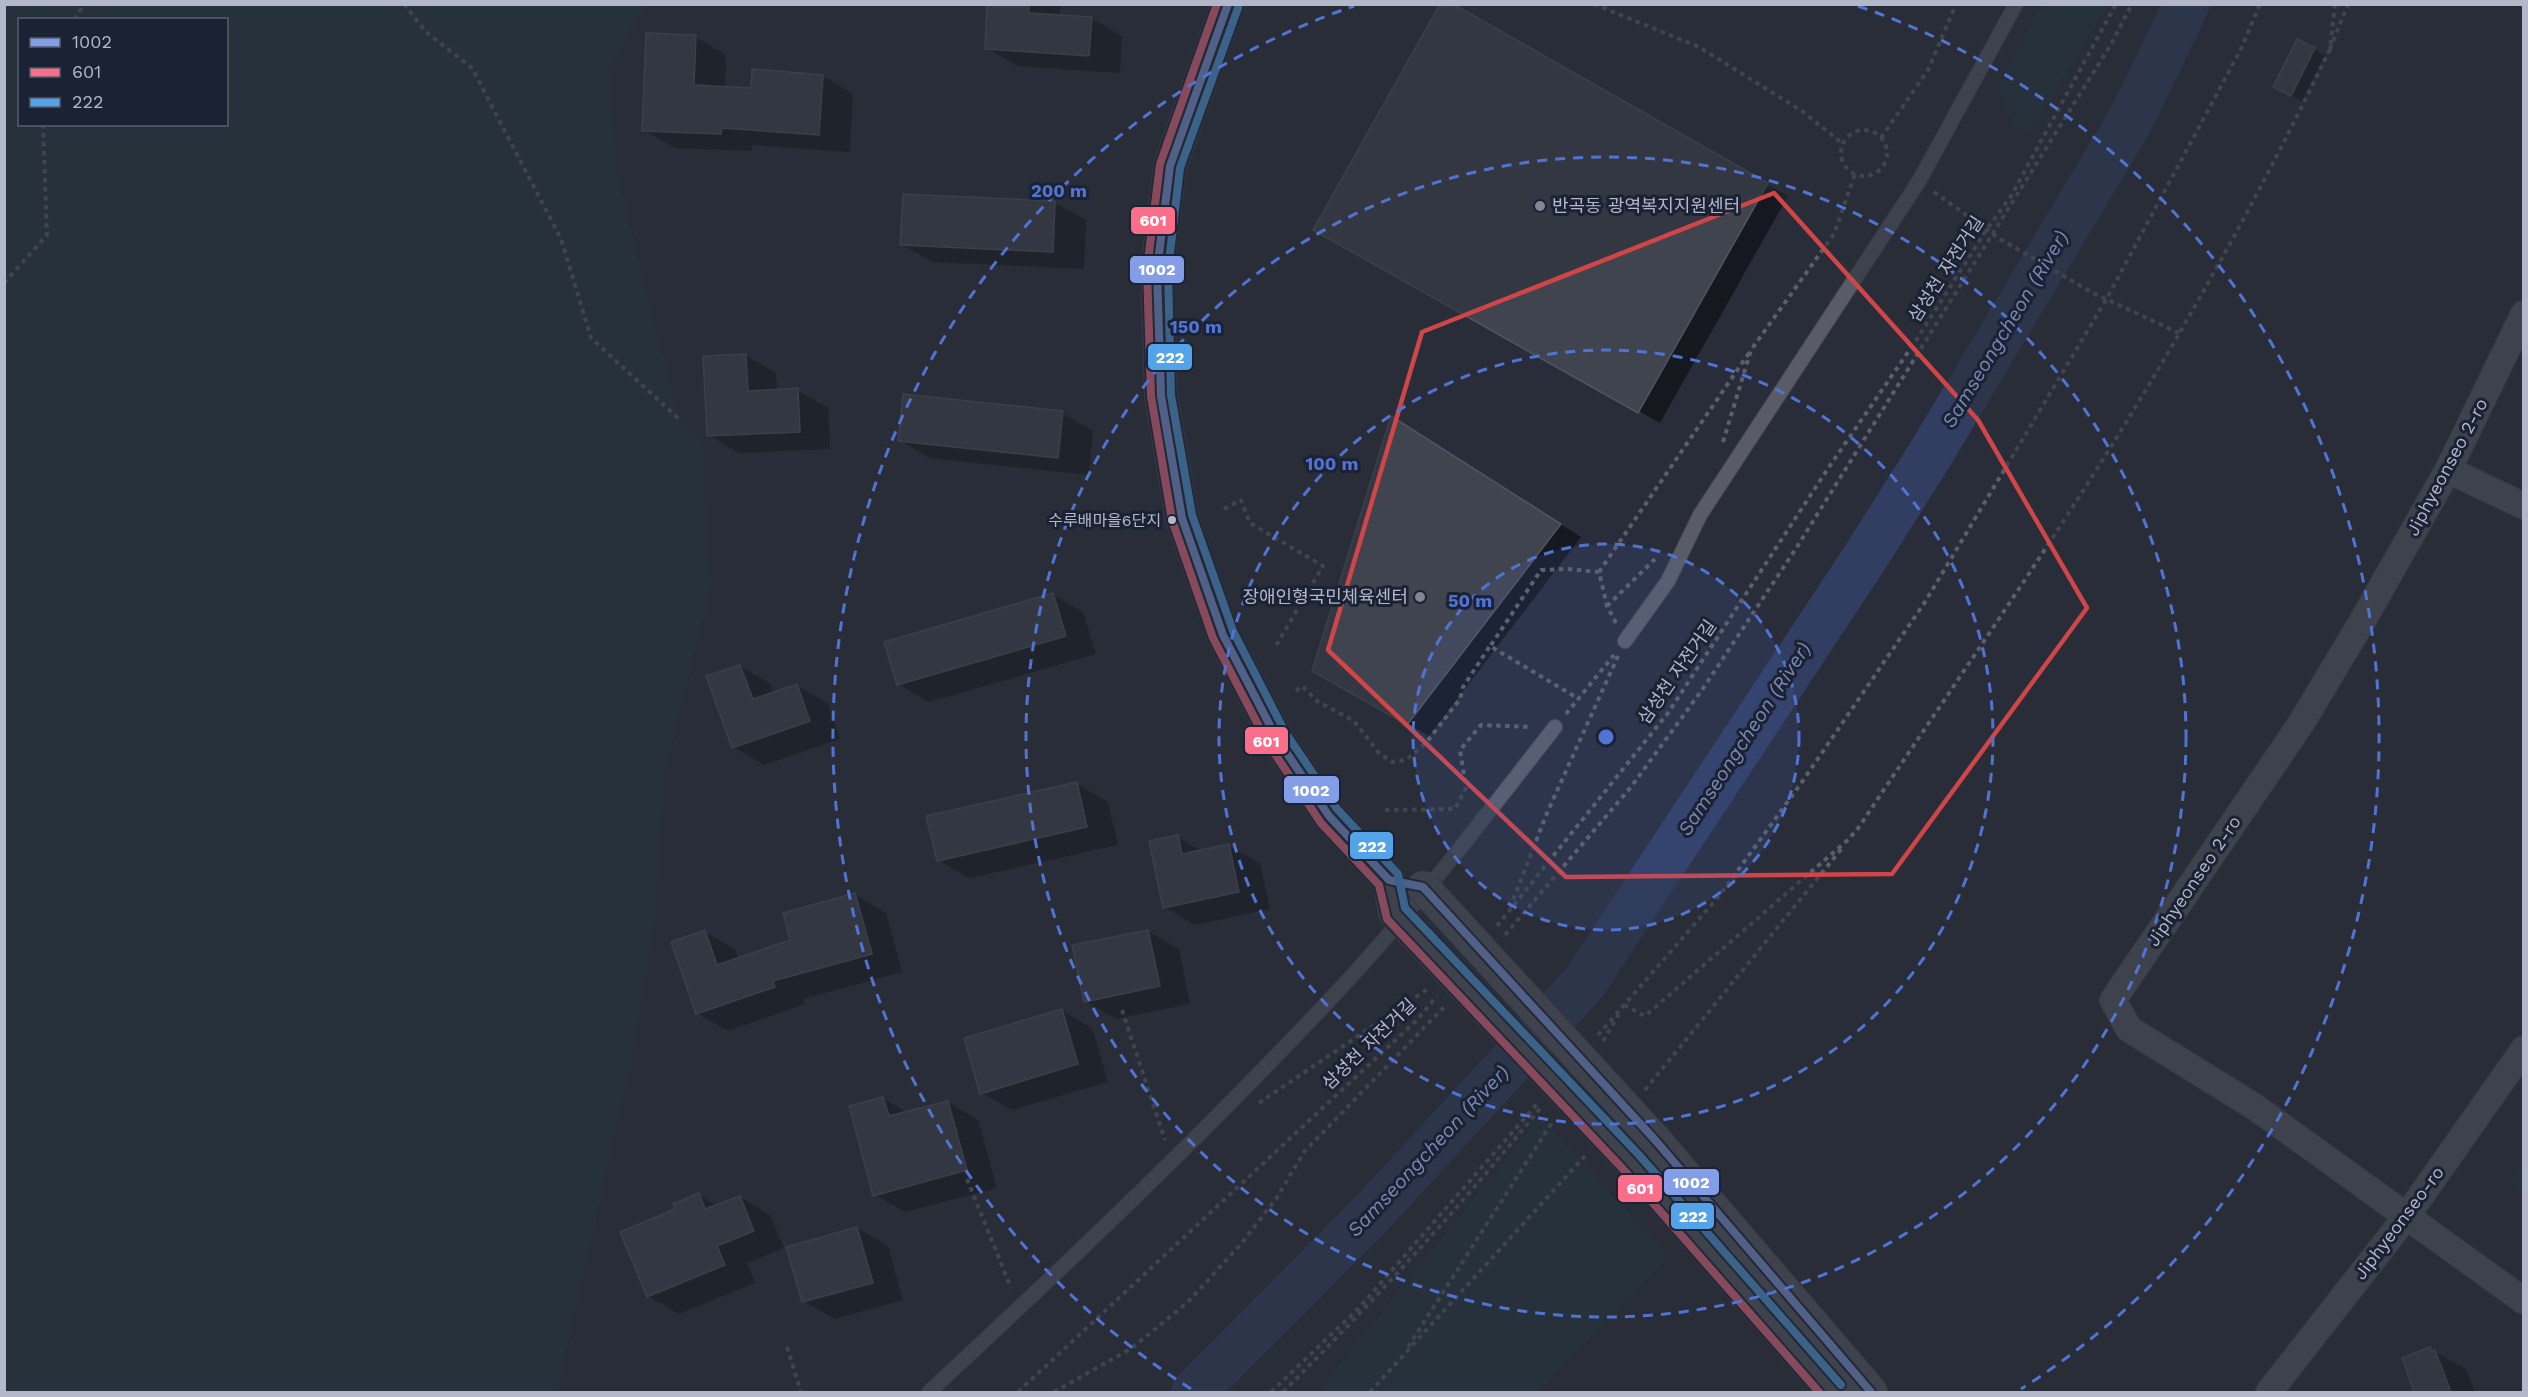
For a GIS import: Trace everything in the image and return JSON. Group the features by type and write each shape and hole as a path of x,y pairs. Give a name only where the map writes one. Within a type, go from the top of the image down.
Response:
{"street":[{"path":"1228,4 1170,166 1157,270 1161,396 1182,518 1223,635 1276,737 1329,816 1389,880 1395,913 1631,1162 1833,1392"},
{"name":"Jiphyeonseo 2-ro","path":"2523,314 2448,470 2302,722 2113,1000 2129,1029 2255,1107 2523,1301"},
{"path":"2448,470 2523,506"},
{"path":"1389,880 1424,887 1656,1141 1871,1392"},
{"name":"Jiphyeonseo-ro","path":"2269,1392 2406,1217 2523,1049"}],"lane":[{"path":"1625,641 1668,581 1700,515 1919,181 2016,4"},
{"path":"928,1392 1172,1161 1337,992 1452,860 1555,727"}],"path":[{"path":"76,18 84,4"},
{"path":"404,4 426,32 472,68 561,239 591,338 680,420"},
{"path":"1594,4 1699,47 1802,111 1843,144"},
{"path":"1881,138 1928,70 1956,4"},
{"name":"삼성천 자전거길","path":"1493,931 1668,713 1827,470 1915,342 1986,230 2011,196 2116,4"},
{"path":"1499,942 1630,787 1702,690 1795,550 2110,46 2132,4"},
{"path":"1594,1040 1720,895 1802,782 1925,602 2106,300 2241,49 2260,4"},
{"path":"2330,49 2336,4"},
{"path":"1624,1005 1645,1016 1849,839 1859,827 2068,515 2180,333 2282,149 2330,49 2348,4"},
{"path":"4,283 47,235 43,126"},
{"path":"1860,130 1868,130 1881,138 1886,153 1882,166 1870,175 1855,174 1849,170 1841,158 1843,144 1847,137 1860,130"},
{"path":"1625,641 1607,606 1599,572 1751,350 1834,234 1855,174"},
{"path":"1919,181 2000,239 2106,300 2180,333"},
{"path":"1720,449 1751,350"},
{"path":"1224,509 1241,500 1250,523 1323,566 1274,649"},
{"path":"1607,606 1658,556"},
{"path":"1296,692 1302,686 1317,701 1354,721 1378,752 1392,762 1406,760 1426,743 1460,699 1463,687 1541,570 1567,569 1599,572"},
{"path":"1385,810 1455,809 1466,789 1460,750 1481,725 1555,727 1625,641"},
{"path":"1507,915 1547,813 1625,641"},
{"path":"1490,646 1579,699"},
{"path":"1257,1105 1437,983"},
{"name":"삼성천 자전거길","path":"1018,1392 1417,1020 1444,988"},
{"path":"1054,1392 1132,1348 1188,1302 1240,1245 1276,1198 1304,1152 1429,1025 1452,997"},
{"path":"1601,1044 1624,1005"},
{"path":"1122,1010 1172,1161"},
{"path":"1271,1392 1358,1308 1540,1101"},
{"path":"1283,1392 1342,1333 1419,1250 1546,1101"},
{"path":"1370,1392 1402,1357 1559,1113"},
{"path":"967,1179 1019,1308"},
{"path":"787,1347 801,1392"}],"highlighted area":[{"path":"1774,193 1978,420 2087,608 1892,874 1566,877 1328,650 1422,332"}],"shaded area":[{"path":"5,4 646,5 610,66 618,177 680,420 703,443 711,589 666,768 655,928 631,1065 557,1392 5,1392"},
{"path":"2041,5 2108,5 2029,134 2016,129 1998,88"},
{"path":"1540,1116 1669,1257 1538,1392 1318,1392"},
{"path":"2523,1164 2524,1194 2510,1185"}],"water":[{"path":"2171,5 2202,5 2174,61 2153,70 2146,54"}],"building":[{"path":"987,4 1029,4 1029,13 1092,17 1089,56 985,49"},
{"name":"반곡동 광역복지지원센터","path":"1440,4 1453,4 1768,183 1638,413 1313,230"},
{"path":"646,33 696,35 694,85 751,88 752,69 823,75 819,135 722,128 721,134 642,131"},
{"path":"2297,39 2315,48 2291,96 2273,87"},
{"path":"903,194 1055,201 1053,252 900,245"},
{"path":"746,354 748,391 798,388 800,432 707,436 703,356"},
{"path":"903,394 1063,411 1058,458 898,441"},
{"name":"장애인형국민체육센터","path":"1391,416 1561,524 1407,725 1312,671"},
{"path":"1053,593 1066,636 897,685 884,642"},
{"path":"740,665 753,699 797,684 810,721 732,748 706,676"},
{"path":"1077,782 1087,827 937,861 926,816"},
{"path":"1178,835 1182,854 1229,844 1239,892 1163,908 1149,841"},
{"path":"855,893 872,954 773,981 775,987 696,1014 671,942 705,930 717,965 790,940 783,913"},
{"path":"1148,930 1160,986 1084,1002 1072,945"},
{"path":"1062,1009 1078,1064 980,1094 964,1038"},
{"path":"883,1097 889,1116 948,1101 967,1170 873,1196 849,1106"},
{"path":"699,1193 705,1209 740,1196 754,1231 717,1246 725,1265 647,1297 620,1232 675,1209 673,1204"},
{"path":"857,1227 873,1283 802,1302 786,1247"},
{"path":"2430,1347 2431,1351 2435,1350 2451,1392 2414,1392 2402,1358"}],"waterway":[{"name":"Samseongcheon (River)","path":"1194,1392 1373,1212 1584,983 1866,556 1931,453 2131,119 2187,4"}],"transit line":[{"name":"601","path":"1217,4 1160,164 1147,269 1151,396 1172,520 1213,638 1267,742 1321,823 1379,885 1387,919 1623,1169 1819,1392"},
{"name":"1002","path":"1228,4 1170,166 1157,270 1161,396 1182,518 1223,635 1276,737 1329,816 1389,880 1423,887 1656,1141 1871,1392"},
{"name":"222","path":"1238,8 1180,168 1168,270 1171,395 1192,515 1233,631 1285,732 1337,809 1398,874 1405,908 1639,1155 1841,1385"}],"place":[{"name":"반곡동 광역복지지원센터","path":"1540,206"},
{"name":"수루배마을6단지","path":"1172,520"},
{"name":"장애인형국민체육센터","path":"1420,597"}]}
